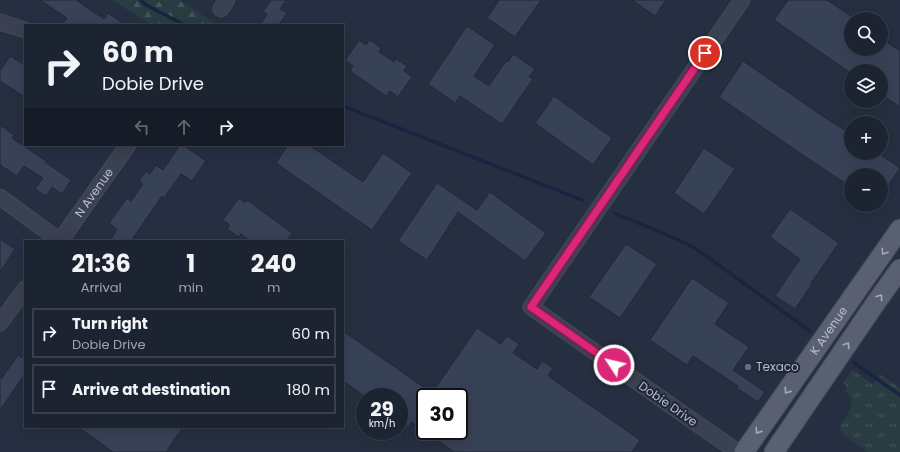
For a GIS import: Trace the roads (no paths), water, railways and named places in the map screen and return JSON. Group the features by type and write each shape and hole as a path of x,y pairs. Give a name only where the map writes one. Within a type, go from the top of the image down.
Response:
{"main road":[{"name":"K Avenue","path":"744,452 900,229"},
{"name":"K Avenue","path":"774,452 900,269"},
{"path":"841,313 860,326"}],"street":[{"name":"Dobie Drive","path":"738,452 531,307 742,0"},
{"path":"0,22 24,30"},
{"name":"N Avenue","path":"61,240 127,146"},
{"path":"0,198 59,240"},
{"path":"0,323 24,290"}],"waterway":[{"path":"141,0 146,5 183,24"},
{"path":"344,106 582,200"},
{"path":"614,213 695,248 810,331"},
{"path":"854,363 900,395"}],"place":[{"name":"Texaco","path":"748,367"}]}
